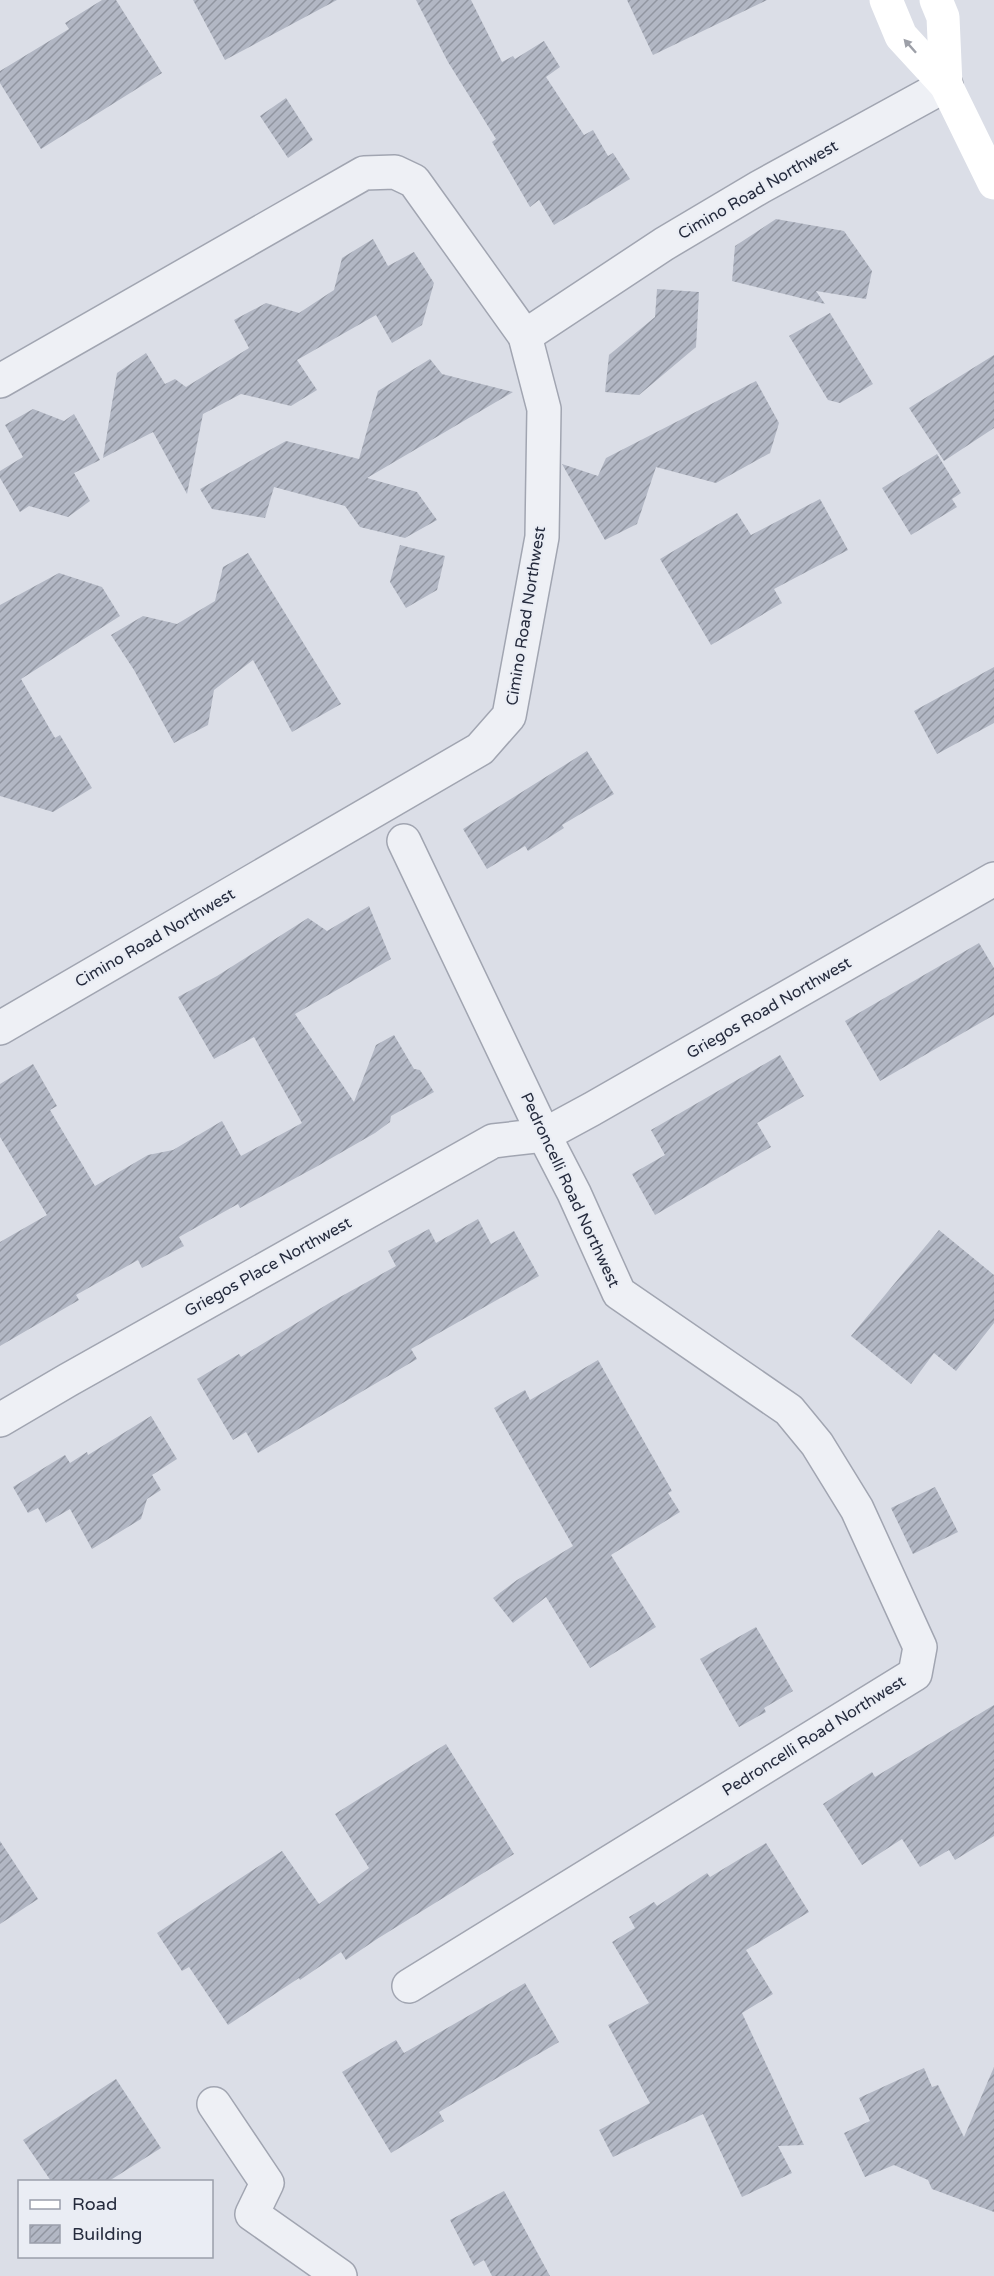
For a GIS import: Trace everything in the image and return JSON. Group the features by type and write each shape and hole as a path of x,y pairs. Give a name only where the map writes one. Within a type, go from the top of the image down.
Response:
{"street":[{"path":"886,0 901,36 945,85 994,183"},
{"path":"936,0 943,16 945,85"},
{"name":"Cimino Road Northwest","path":"0,1028 480,749 509,716 542,537 544,409 525,336 664,244 760,187 945,85"},
{"path":"0,381 364,173 395,172 414,181 525,336"},
{"name":"Pedroncelli Road Northwest","path":"404,842 574,1193 619,1293 789,1410 817,1444 857,1509 920,1647 915,1674 409,1986"},
{"name":"Griegos Road Northwest","path":"544,1135 994,879"},
{"name":"Griegos Place Northwest","path":"0,1420 493,1141 544,1135"},
{"path":"214,2104 267,2182 252,2214 340,2276"}],"building":[{"path":"102,0 116,0 162,73 41,149 0,83 0,71 69,29 65,23"},
{"path":"193,0 337,0 225,60"},
{"path":"416,0 471,0 502,62 513,56 515,59 544,41 560,67 546,77 584,135 593,130 608,156 613,153 630,179 554,225 539,200 530,207 492,142 496,139 448,62"},
{"path":"627,0 767,0 653,55"},
{"path":"286,98 313,140 288,158 260,116"},
{"path":"776,219 844,231 872,271 866,299 816,291 825,304 732,281 735,246"},
{"path":"373,239 388,266 414,252 434,283 422,325 392,343 376,315 297,360 317,390 291,406 241,394 203,414 187,494 153,432 103,458 117,373 146,353 165,384 175,379 186,387 249,348 234,320 266,303 299,313 334,290 342,258"},
{"path":"657,289 699,292 696,347 639,395 605,392 609,355 655,317"},
{"path":"830,313 873,384 840,403 828,400 789,336"},
{"path":"994,355 994,428 944,461 909,408"},
{"path":"430,359 442,374 513,392 367,478 417,492 437,520 405,538 360,527 345,506 274,487 265,518 212,509 200,489 286,441 359,459 378,391"},
{"path":"756,381 779,423 770,453 716,483 656,467 637,524 605,540 562,464 598,476 606,458"},
{"path":"33,409 64,421 74,414 100,460 74,473 90,501 68,517 29,506 20,512 0,478 0,471 23,457 5,425"},
{"path":"937,454 961,493 952,499 957,507 911,535 882,488"},
{"path":"820,499 848,550 774,589 782,603 711,645 660,559 737,513 751,535"},
{"path":"400,545 445,556 437,590 406,608 390,582"},
{"path":"248,553 341,704 292,732 253,660 214,690 208,725 174,743 134,670 111,635 143,616 177,624 215,601 223,567"},
{"path":"59,573 102,587 120,616 21,679 55,738 60,735 92,788 53,812 0,796 0,605"},
{"path":"994,667 994,723 937,754 914,711"},
{"path":"587,751 614,794 562,825 564,828 528,851 525,846 487,869 463,829"},
{"path":"369,906 391,959 295,1014 354,1102 376,1045 394,1035 414,1069 420,1070 434,1092 391,1116 390,1122 375,1133 316,1167 240,1208 238,1204 179,1237 184,1246 142,1268 138,1260 76,1295 79,1300 0,1346 0,1242 47,1215 0,1137 0,1084 33,1064 57,1106 50,1110 95,1186 148,1155 173,1150 222,1121 241,1156 302,1123 254,1037 214,1059 178,997 217,976 308,918 327,931"},
{"path":"979,943 994,968 994,1015 880,1081 845,1021"},
{"path":"780,1055 804,1096 757,1123 771,1147 655,1215 632,1174 665,1155 651,1130"},
{"path":"478,1219 491,1244 514,1231 539,1276 411,1349 417,1359 258,1453 246,1432 233,1440 197,1379 239,1354 241,1357 331,1302 396,1266 388,1251 429,1229 436,1243"},
{"path":"939,1230 994,1275 994,1323 956,1371 934,1353 911,1384 851,1336"},
{"path":"598,1360 672,1491 668,1493 680,1512 611,1555 656,1627 590,1668 546,1597 513,1623 493,1598 517,1580 573,1546 494,1408 525,1390 530,1400"},
{"path":"151,1416 177,1459 152,1475 161,1490 147,1499 141,1519 92,1549 70,1509 46,1523 38,1508 28,1513 13,1487 65,1455 70,1463 87,1452 88,1455"},
{"path":"935,1487 958,1532 913,1554 891,1508"},
{"path":"756,1627 793,1691 764,1708 766,1712 739,1727 700,1659"},
{"path":"994,1705 994,1836 955,1860 949,1850 920,1867 902,1839 862,1865 823,1804 872,1772 875,1777"},
{"path":"446,1744 514,1854 346,1960 341,1952 228,2025 189,1967 182,1971 157,1933 282,1851 319,1904 369,1868 335,1814"},
{"path":"0,1841 38,1899 0,1924"},
{"path":"766,1843 809,1912 746,1950 773,1994 742,2013 804,2145 778,2146 792,2173 742,2197 703,2114 613,2157 599,2130 650,2103 608,2025 649,2003 612,1942 635,1928 629,1917 654,1902 657,1906 707,1873 710,1877"},
{"path":"525,1983 559,2042 439,2112 444,2121 391,2153 342,2072 396,2040 404,2053"},
{"path":"994,2067 994,2212 932,2189 928,2180 894,2165 865,2177 844,2133 870,2121 859,2098 924,2068 932,2087 938,2085 964,2137"},
{"path":"116,2079 161,2148 111,2180 50,2180 23,2140"},
{"path":"504,2191 550,2276 492,2276 484,2260 474,2266 450,2220"}]}
